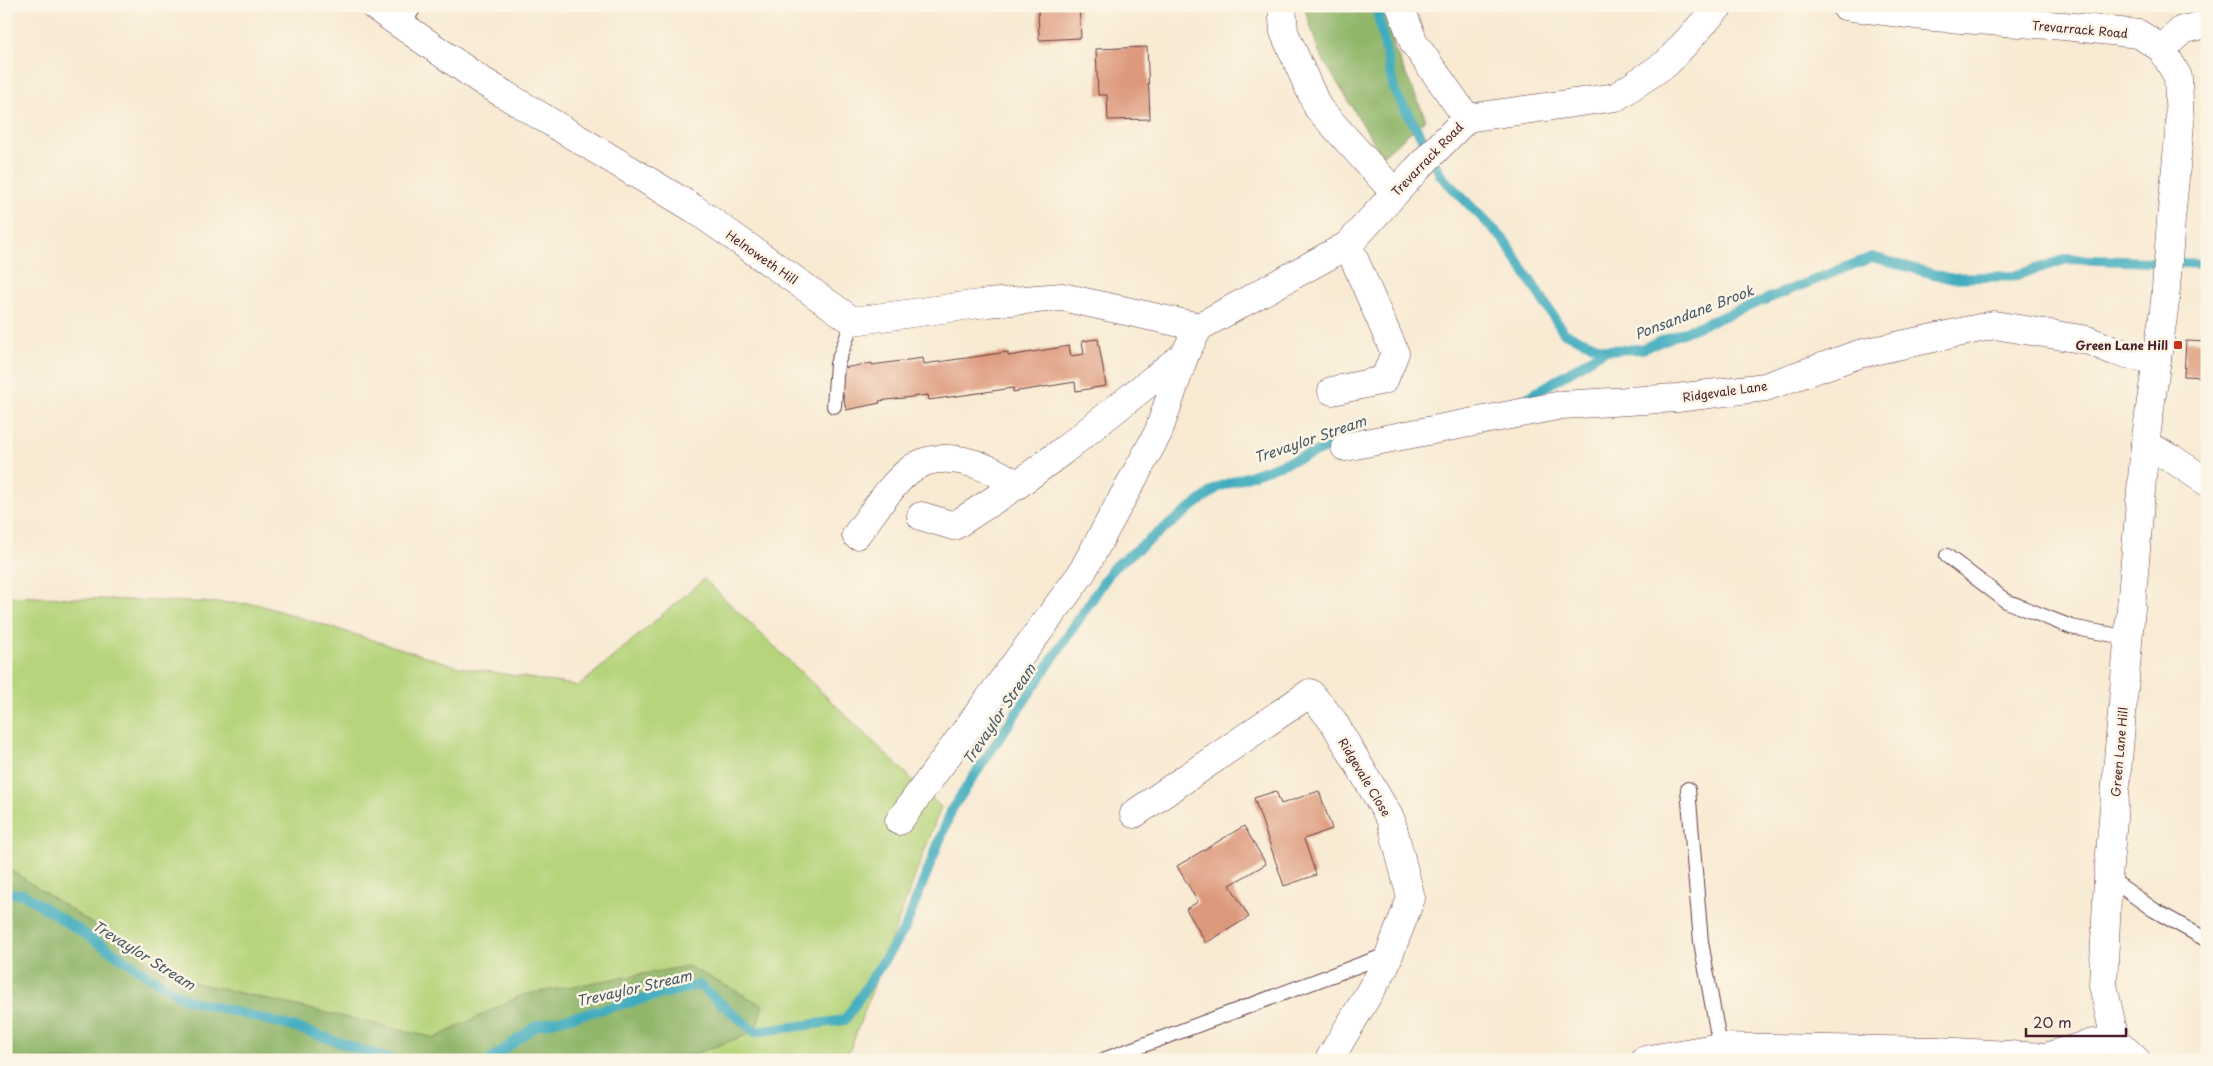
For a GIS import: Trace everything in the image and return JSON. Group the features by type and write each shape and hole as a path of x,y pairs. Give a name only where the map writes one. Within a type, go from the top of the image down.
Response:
{"street":[{"name":"Helnoweth Hill","path":"374,6 409,16 479,79 693,208 853,322"},
{"path":"1282,6 1284,32 1318,108 1394,193"},
{"path":"1400,6 1414,43 1461,124"},
{"name":"Trevarrack Road","path":"1199,327 1348,245 1394,193 1461,124 1616,97 1667,63 1719,6"},
{"name":"Trevarrack Road","path":"1845,6 1932,17 2139,34 2162,50"},
{"path":"2162,50 2182,30 2207,24"},
{"name":"Green Lane Hill","path":"2116,1040 2103,986 2108,877 2145,444 2165,302 2180,124 2178,77 2162,50"},
{"path":"1332,392 1384,380 1395,353 1348,245"},
{"path":"853,322 987,303 1062,297 1199,327 1185,354 1158,433 1080,574 898,821"},
{"name":"Ridgevale Lane","path":"1345,447 1562,405 1677,398 1765,387 1859,354 1994,325 2087,340 2114,351 2157,361"},
{"path":"921,516 954,526 1017,485 1185,354"},
{"path":"2145,444 2171,458 2207,482"},
{"path":"856,535 910,470 936,458 975,463 997,472 1017,485"},
{"name":"Ridgevale Close","path":"1134,814 1310,694 1333,721 1391,820 1411,898 1384,968 1329,1060"},
{"path":"1645,1060 1720,1047 1938,1051 2046,1058 2093,1043 2116,1040 2136,1060"}],"lane":[{"path":"834,406 837,364 853,322"},
{"path":"1947,556 2006,601 2071,627 2129,638"},
{"path":"1688,789 1701,942 1720,1047"},
{"path":"2108,877 2154,910 2207,940"},
{"path":"1103,1060 1390,954"}],"green space":[{"path":"1304,6 1388,6 1394,48 1426,119 1382,156 1319,53"},
{"path":"704,579 941,807 846,1060 6,1060 6,596 256,604 460,667 579,686"},
{"path":"6,867 175,978 435,1038 522,995 688,966 763,1005 755,1032 678,1060 6,1060"}],"building":[{"path":"1038,6 1079,6 1081,38 1039,40"},
{"path":"1147,47 1150,119 1108,120 1107,95 1098,95 1096,49"},
{"path":"1098,339 1106,386 1076,391 1075,382 1013,392 1013,388 929,400 928,395 879,401 880,403 846,410 838,369 872,363 872,365 923,358 924,364 1008,352 1008,356 1069,346 1071,356 1084,354 1082,341"},
{"path":"2186,341 2207,342 2207,377 2184,376"},
{"path":"1276,791 1281,804 1319,791 1332,829 1304,839 1316,875 1284,886 1254,798"},
{"path":"1244,826 1266,864 1230,885 1249,917 1206,943 1186,909 1198,902 1177,866"}],"waterway":[{"name":"Ponsandane Brook","path":"1376,6 1394,90 1422,138 1441,176 1504,240 1564,333 1605,350 1642,349 1872,257 1948,278 2014,276 2067,259 2207,264"},
{"name":"Trevaylor Stream","path":"1515,402 1524,400 1605,350"},
{"name":"Trevaylor Stream","path":"490,1060 536,1026 699,985 755,1032 845,1020 905,928 952,809 1113,568 1218,487 1344,442"},
{"name":"Trevaylor Stream","path":"6,893 23,894 185,999 294,1027 391,1060"}],"place":[{"name":"Green Lane Hill","path":"2178,345"}]}
